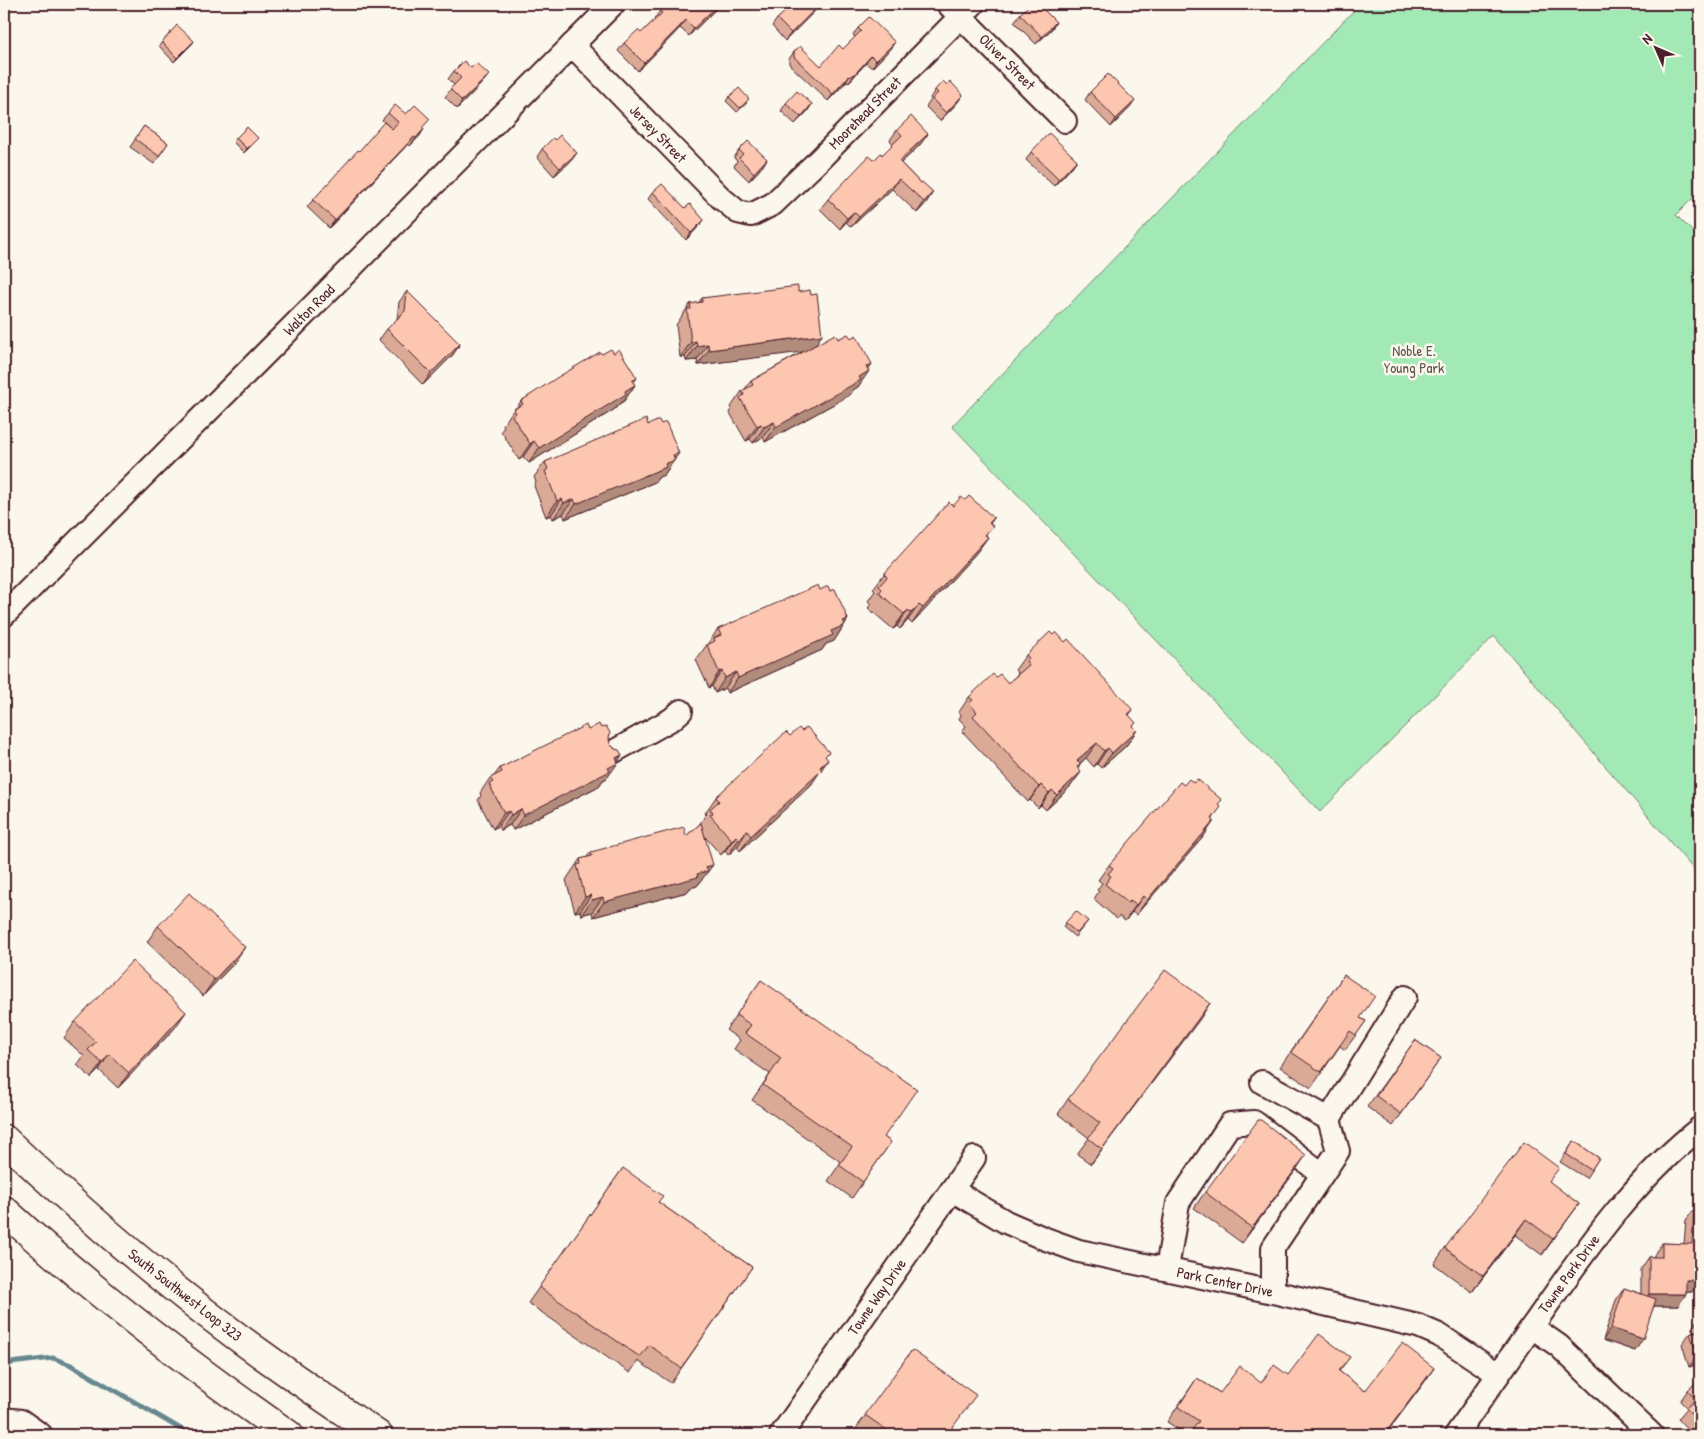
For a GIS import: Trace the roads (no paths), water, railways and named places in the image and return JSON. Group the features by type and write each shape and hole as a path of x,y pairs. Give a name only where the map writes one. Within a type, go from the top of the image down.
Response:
{"highway":[{"name":"South Southwest Loop 323","path":"4,1139 79,1209 195,1304 280,1369 378,1435"},
{"path":"4,1210 66,1266 154,1337 205,1376 290,1435"}],"street":[{"name":"Walton Road","path":"4,615 613,4"},
{"name":"Oliver Street","path":"961,8 1065,121"},
{"name":"Moorehead Street","path":"751,215 773,204 819,160 961,8"},
{"name":"Jersey Street","path":"572,45 721,198 738,212 751,215"},
{"path":"612,753 672,719 681,711"},
{"path":"1329,1119 1405,997"},
{"path":"1262,1082 1329,1119 1338,1151 1273,1248 1273,1292"},
{"path":"1167,1269 1178,1203 1230,1124 1254,1122 1322,1174"},
{"name":"Towne Park Drive","path":"1456,1435 1595,1238 1625,1199 1672,1152 1700,1128"},
{"name":"Towne Way Drive","path":"790,1432 974,1158"},
{"name":"Park Center Drive","path":"952,1190 1006,1222 1079,1251 1373,1314 1428,1329 1498,1374"},
{"path":"1532,1327 1559,1346 1652,1435"},
{"path":"4,1419 21,1421 41,1435"}],"waterway":[{"path":"4,1361 10,1363 53,1358 71,1365 191,1435"}],"park label":[{"name":"Noble E. Young Park","path":"1414,360"}]}
